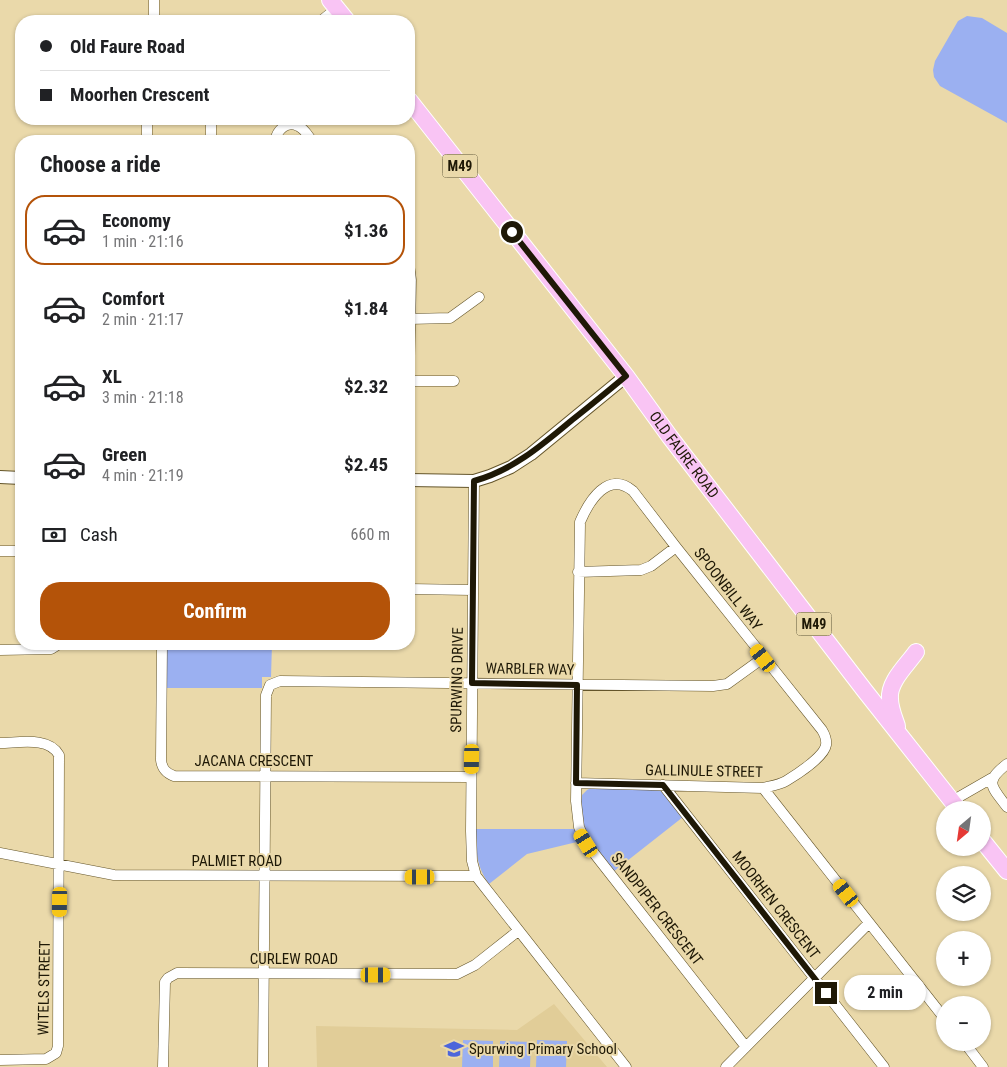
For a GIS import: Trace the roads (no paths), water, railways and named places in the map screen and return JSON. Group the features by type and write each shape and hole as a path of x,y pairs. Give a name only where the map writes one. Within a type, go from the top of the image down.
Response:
{"main road":[{"path":"334,4 342,15"},
{"name":"OLD FAURE ROAD","path":"415,108 626,376 670,437 952,801"},
{"path":"900,735 890,703 890,692 916,652"},
{"path":"991,851 1007,871"}],"street":[{"path":"154,0 154,15"},
{"path":"326,15 334,4"},
{"path":"278,135 280,129 286,125"},
{"path":"297,125 308,135"},
{"path":"415,319 450,318 479,297"},
{"path":"415,480 474,481 511,467 531,454 626,376"},
{"path":"415,381 454,381"},
{"path":"0,477 15,478"},
{"name":"SPURWING DRIVE","path":"474,481 472,861 476,876 626,1067"},
{"name":"SANDPIPER CRESCENT","path":"633,491 628,486 614,483 608,486 591,500 580,522 577,818 581,834 586,843 746,1048"},
{"name":"SPOONBILL WAY","path":"633,491 826,738 826,747 821,754"},
{"path":"578,572 641,570 651,566 676,547"},
{"path":"0,551 15,551"},
{"path":"415,589 473,590"},
{"path":"0,650 15,650"},
{"name":"JACANA CRESCENT","path":"162,650 161,760 164,770 174,776 472,778"},
{"name":"WARBLER WAY","path":"265,777 266,695 270,685 276,682 720,685 727,684 735,679 763,658"},
{"path":"0,743 43,743 50,745 59,755 60,865"},
{"name":"GALLINULE STREET","path":"576,783 763,788 785,781 803,770 821,754"},
{"path":"962,801 1007,764"},
{"path":"263,1067 265,777"},
{"path":"992,778 992,785 1007,807"},
{"name":"MOORHEN CRESCENT","path":"663,785 884,1067"},
{"path":"763,788 936,1007"},
{"name":"PALMIET ROAD","path":"0,853 114,875 476,876"},
{"name":"WITELS STREET","path":"0,1060 46,1059 56,1053 58,1046 60,865"},
{"path":"726,1067 870,923"},
{"name":"CURLEW ROAD","path":"163,1067 165,982 168,978 177,974 432,976 457,974 475,965 518,931"},
{"path":"971,1051 983,1067"}],"place":[{"name":"Spurwing Primary School","path":"454,1049"}]}
